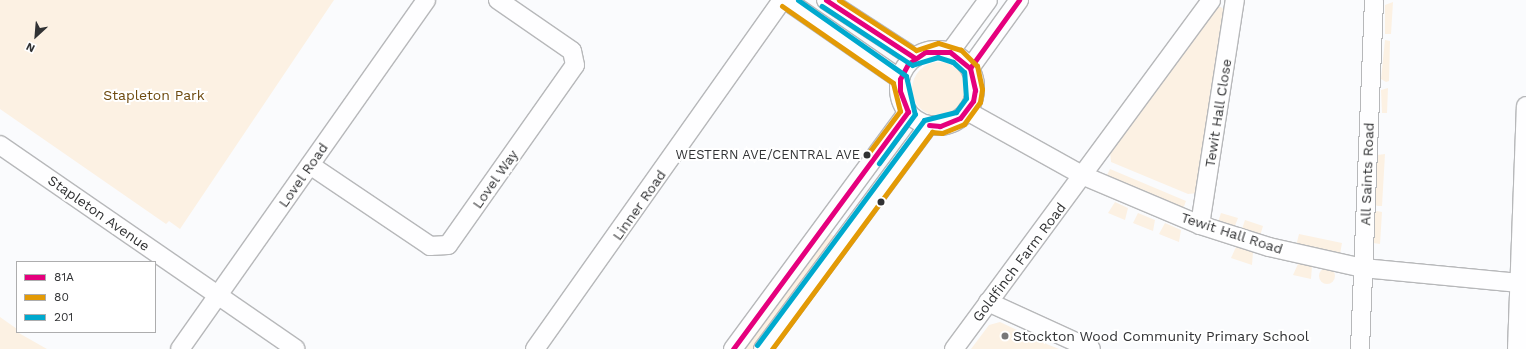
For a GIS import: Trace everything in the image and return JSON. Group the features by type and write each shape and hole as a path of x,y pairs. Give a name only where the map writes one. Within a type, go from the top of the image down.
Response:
{"street":[{"name":"Lovel Road","path":"180,349 426,0"},
{"name":"Lovel Way","path":"310,165 430,246 448,245 575,65 572,50 498,0"},
{"name":"Linner Road","path":"535,349 782,0"},
{"path":"786,0 900,79"},
{"path":"826,0 915,58"},
{"path":"950,52 988,0"},
{"path":"970,68 1019,0"},
{"path":"1084,176 1211,0"},
{"name":"Tewit Hall Close","path":"1200,226 1235,0"},
{"name":"All Saints Road","path":"1360,349 1374,0"},
{"path":"938,50 950,52 970,68 975,90 967,111 950,124 929,125 908,112 900,91 900,79 915,58 938,50"},
{"path":"1518,349 1526,106"},
{"name":"Tewit Hall Road","path":"967,111 1084,176 1200,226 1269,247 1363,268 1519,283"},
{"path":"733,349 908,112"},
{"path":"763,349 929,125"},
{"name":"Stapleton Avenue","path":"0,145 296,349"},
{"name":"Goldfinch Farm Road","path":"954,349 1084,176"},
{"path":"988,302 1091,349"}],"green space":[{"name":"Stapleton Park","path":"0,0 334,0 180,229 169,221 166,224 0,109"},
{"path":"1393,2 1391,34 1385,34 1385,5"},
{"path":"1216,7 1221,7 1226,12 1198,193 1188,194 1111,162 1110,151"},
{"path":"1385,40 1390,41 1389,81 1386,82 1381,79"},
{"path":"934,62 944,62 954,66 962,74 966,84 966,94 962,104 954,112 944,116 934,116 924,112 916,104 912,94 912,84 916,74 924,66"},
{"path":"1388,88 1387,113 1382,113 1381,90"},
{"path":"1385,154 1382,206 1378,206 1375,205 1377,155"},
{"path":"1110,169 1186,201 1182,212 1105,179"},
{"path":"1115,202 1128,208 1125,220 1108,213"},
{"path":"1377,211 1382,212 1380,244 1373,243 1374,213"},
{"path":"1138,213 1155,220 1153,231 1133,223"},
{"path":"1221,213 1238,218 1234,228 1217,225"},
{"path":"1245,220 1263,226 1260,236 1242,229"},
{"path":"1165,223 1181,230 1179,242 1159,234"},
{"path":"828,232 835,237 753,349 743,349"},
{"path":"1299,234 1342,243 1340,254 1296,246"},
{"path":"1236,247 1253,252 1252,265 1231,258"},
{"path":"1298,264 1312,266 1311,279 1293,275"},
{"path":"1327,268 1333,270 1335,276 1333,282 1327,284 1321,282 1319,276 1321,270"},
{"path":"0,317 16,328 16,333 19,333 47,349 0,349"},
{"name":"Stockton Wood Community Primary School","path":"1000,322 1059,349 971,349 989,325"}],"transit line":[{"name":"201","path":"798,0 906,76 915,114 879,163"},
{"name":"81A","path":"826,0 915,58"},
{"name":"80","path":"772,349 932,132 942,133 964,124 980,102 982,89 977,66 961,50 938,43 916,50 839,0"},
{"name":"81A","path":"970,68 1019,0"},
{"name":"80","path":"782,6 893,83 900,111 867,155"},
{"name":"201","path":"757,345 924,120 956,112 966,98 964,72 953,62 938,57 912,65 822,6"},
{"name":"81A","path":"733,349 908,112 900,91 900,79 908,64 925,52 950,52 970,68 975,90 973,101 960,118 940,126 929,125"}],"place":[{"name":"WESTERN AVE/CENTRAL AVE","path":"867,155"},
{"name":"Stockton Wood Community Primary School","path":"1005,336"}]}
